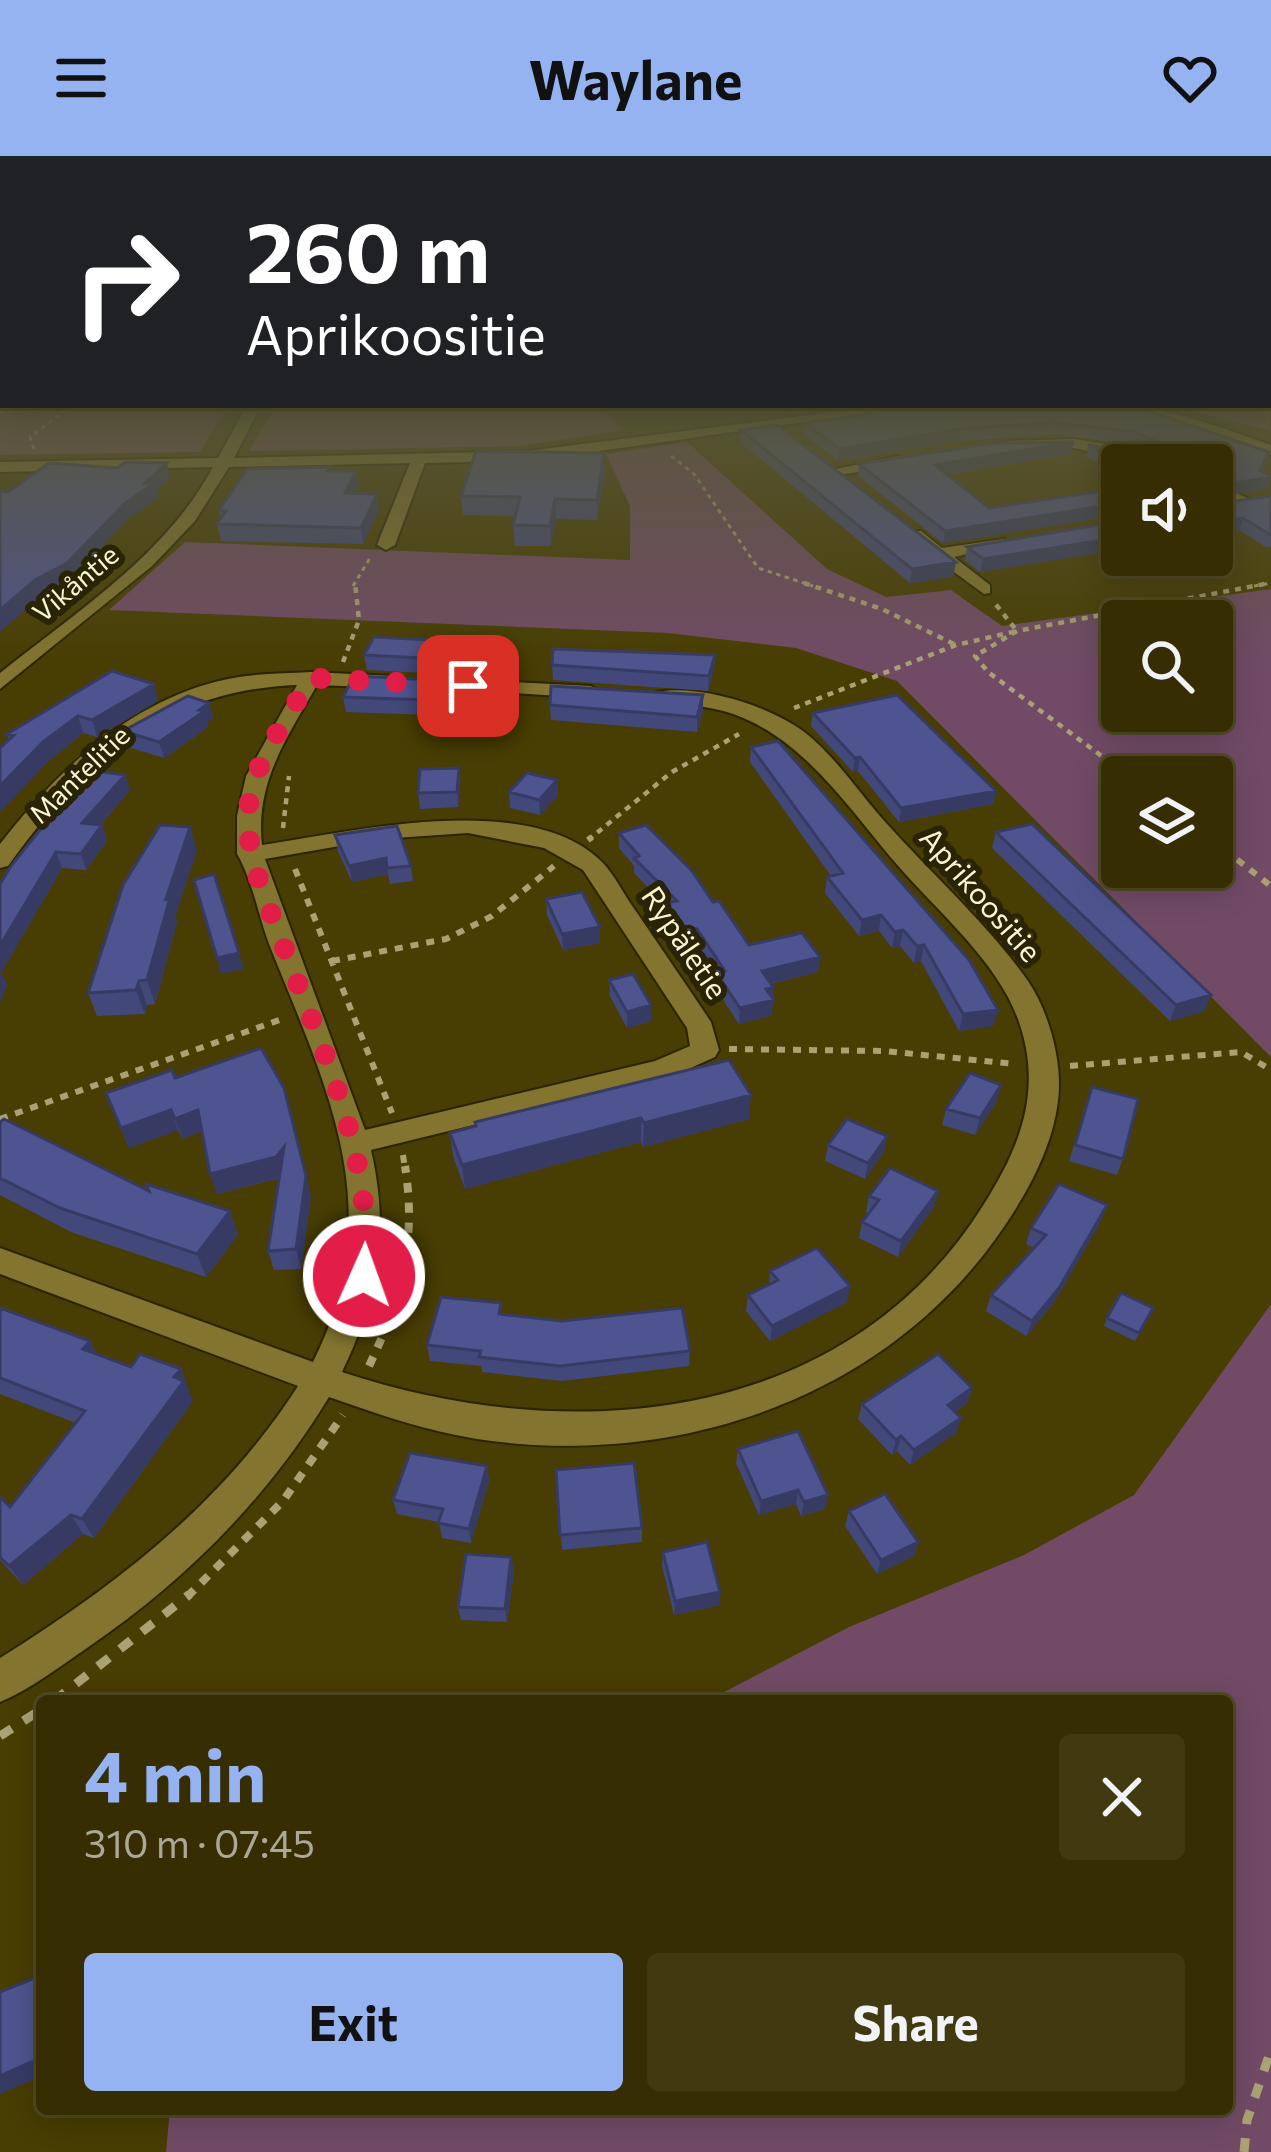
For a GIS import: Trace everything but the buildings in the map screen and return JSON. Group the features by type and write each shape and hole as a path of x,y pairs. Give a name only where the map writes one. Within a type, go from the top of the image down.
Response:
{"street":[{"name":"Vikåntie","path":"0,683 164,544 190,516 210,483"},
{"path":"386,545 410,483"},
{"path":"1233,497 1246,503"},
{"path":"1233,505 1271,498"},
{"path":"904,526 984,589"},
{"path":"939,554 1027,539"},
{"name":"Mantelitie","path":"0,861 47,802 137,720 184,695 214,686 260,678 323,679"},
{"path":"0,1681 168,1563 238,1492 321,1379 349,1323 364,1276 368,1239 364,1184 308,1010 249,854 251,793 323,679"},
{"name":"Aprikoositie","path":"321,1379 411,1409 508,1427 644,1425 741,1404 823,1375 922,1309 958,1272 1041,1125 1048,1067 1036,1021 1017,985 797,737 767,718 732,705 631,694 323,679"},
{"name":"Rypäletie","path":"249,854 454,825 518,830 572,851 592,865 701,1028 705,1050 663,1069 352,1144"},
{"path":"0,1261 321,1379"}],"path":[{"path":"700,483 758,568 882,609 956,645"},
{"path":"323,679 359,620 353,586 358,572 386,545"},
{"path":"767,718 956,645 1271,583"},
{"path":"984,589 1017,631"},
{"path":"1017,631 974,656 988,672 1102,756"},
{"path":"63,1695 195,1596 312,1467 357,1391 409,1274 414,1214 399,1132 280,821 291,768"},
{"path":"1233,856 1271,886"},
{"path":"0,1119 346,1000"},
{"path":"705,1050 884,1052 1048,1067 1240,1052 1271,1070"},
{"path":"0,1736 36,1713"},
{"path":"1244,2152 1247,2120 1271,2050"}],"shaded area":[{"path":"619,483 732,483 827,569 886,597 951,590 1002,626 1101,612 1101,732 1233,732 1233,600 1191,600 1271,589 1271,1057 1103,888 1233,888 1233,756 1101,756 1101,886 897,681 796,648 668,633 109,610 185,542 630,560 630,506"},
{"path":"1271,1304 1271,2152 166,2152 169,2115 1233,2115 1233,1695 719,1695 849,1627 1024,1555 1134,1495"}],"route":[{"path":"364,1276 368,1239 364,1184 308,1010 249,854 251,793 310,678 468,686"}]}
